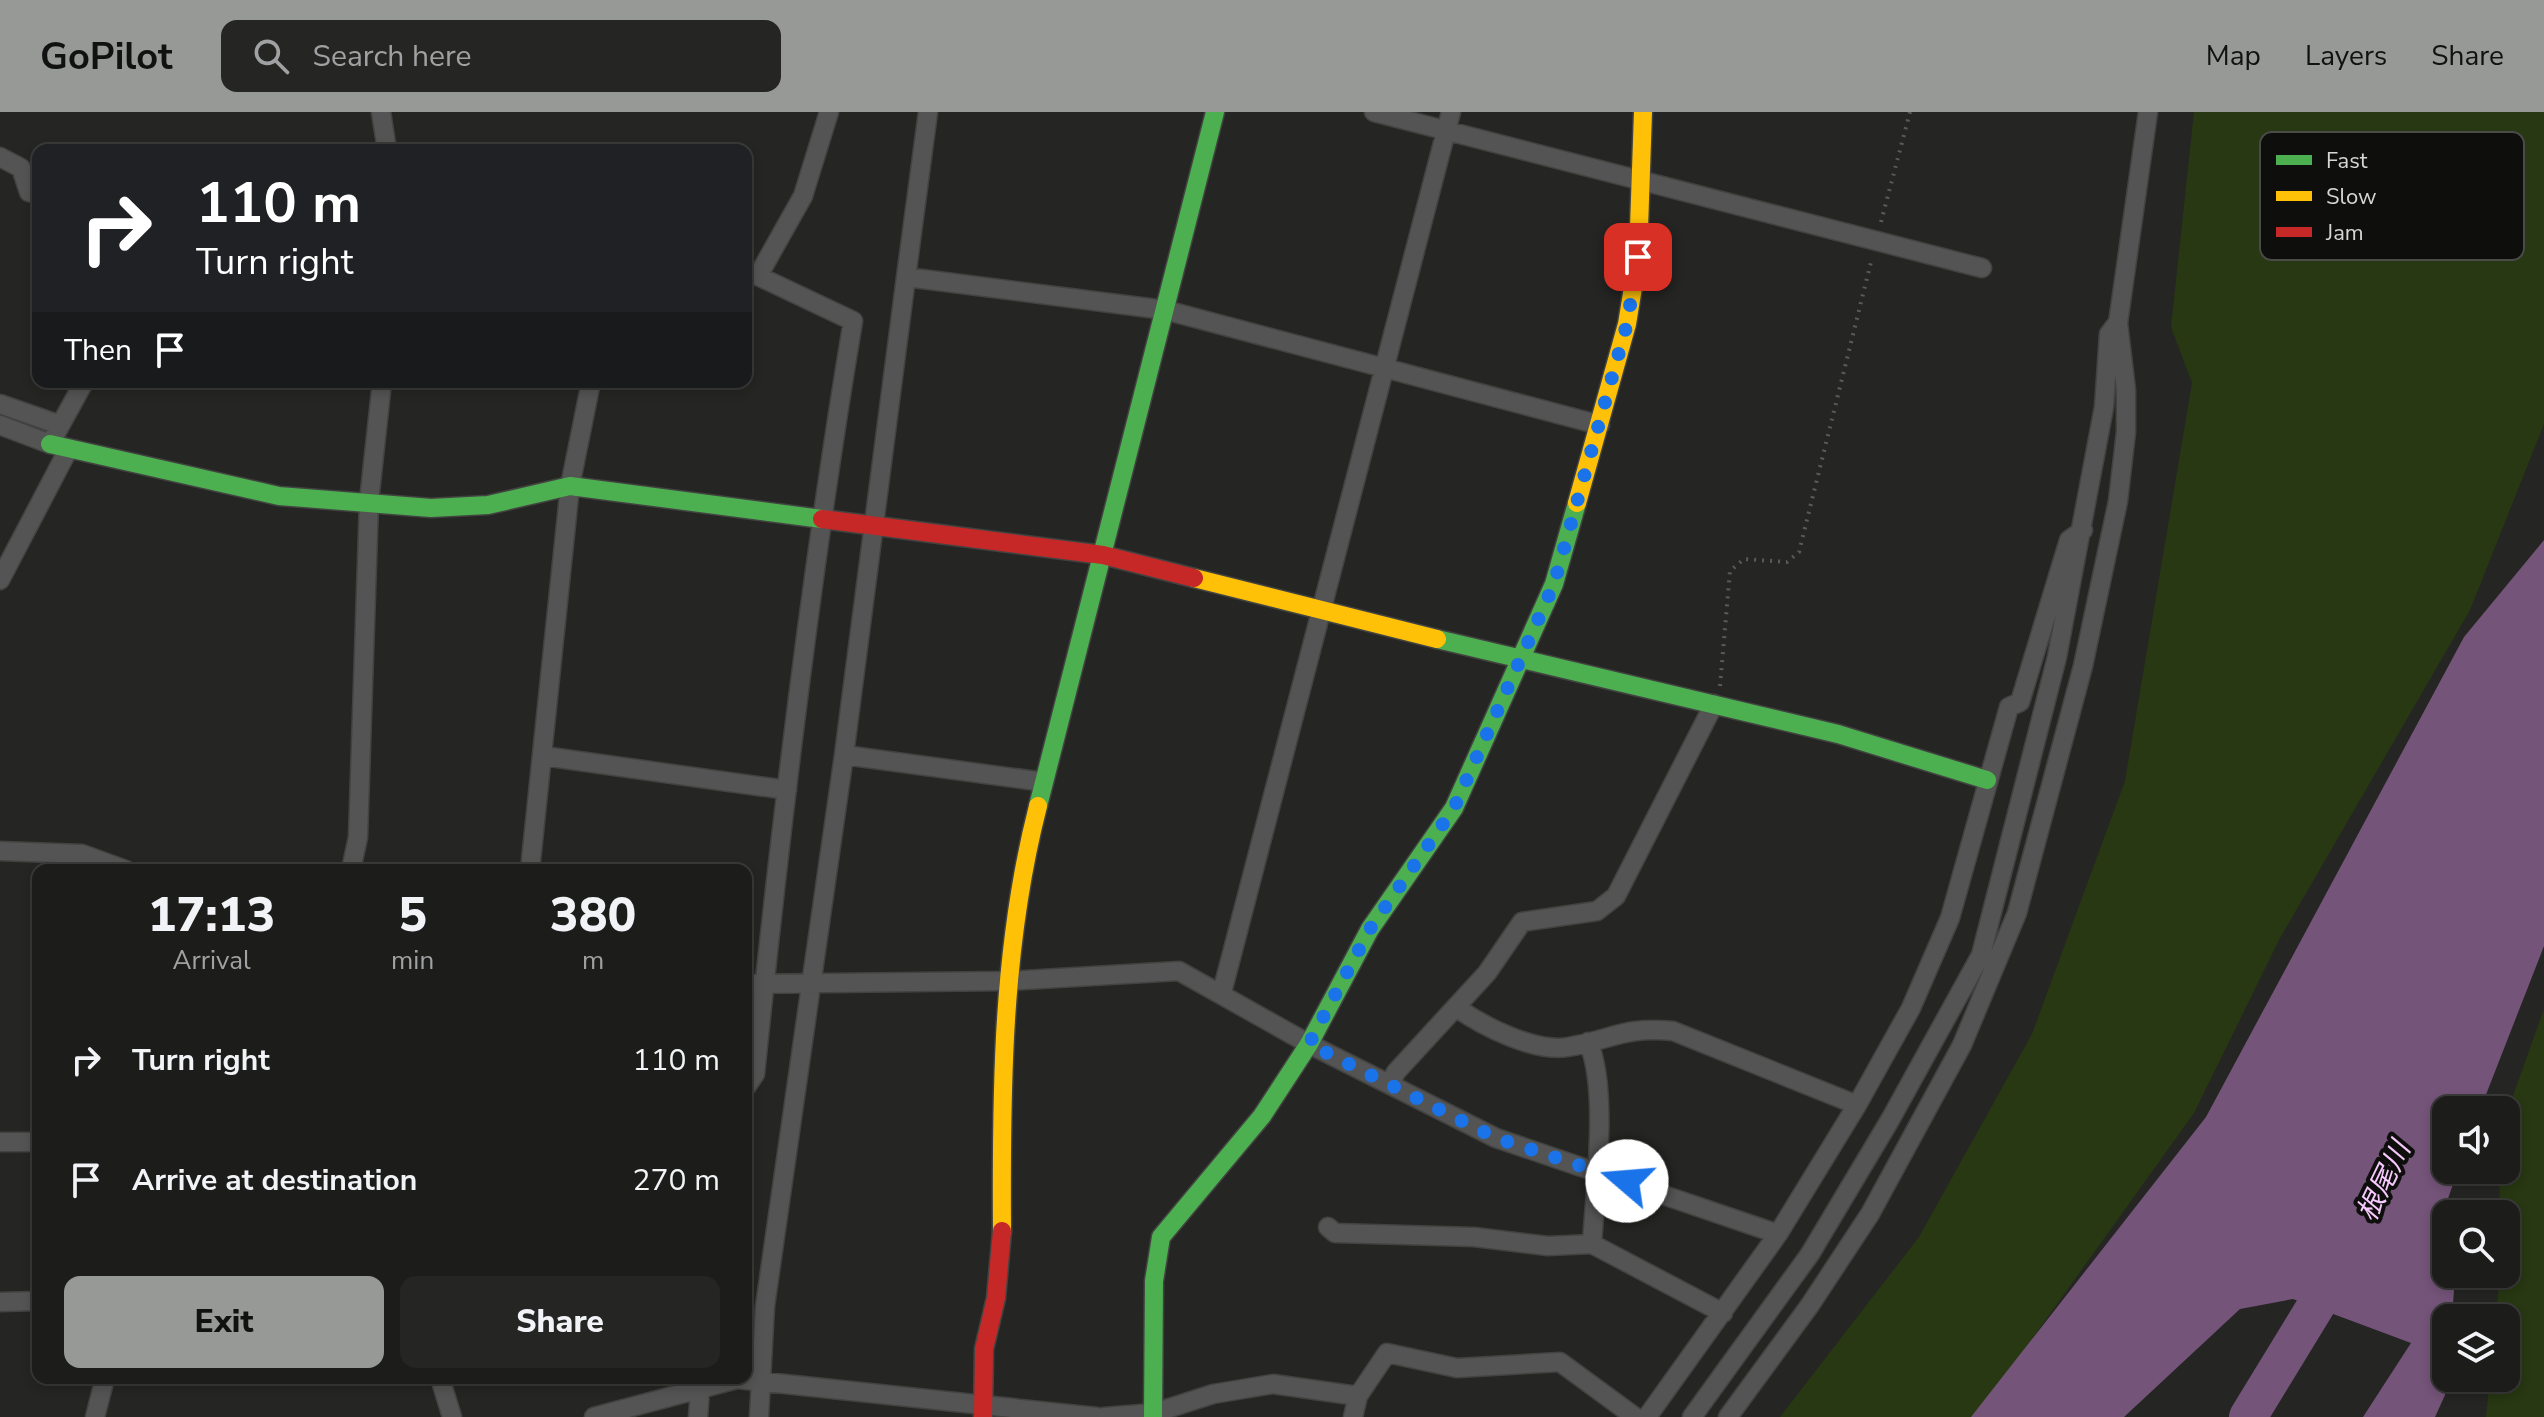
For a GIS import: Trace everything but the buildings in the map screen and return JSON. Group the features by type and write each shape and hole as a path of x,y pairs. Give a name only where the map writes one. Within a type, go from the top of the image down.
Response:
{"street":[{"path":"381,112 386,144"},
{"path":"752,1078 755,1074 755,983 787,790 820,517 853,321 752,275 803,196 829,112"},
{"path":"759,1417 765,1306 844,755 928,112"},
{"path":"983,1410 984,1349 996,1298 1002,1246 1001,1068 1007,981 1030,840 1215,112"},
{"path":"1374,112 1449,121 1640,180 1982,268"},
{"path":"1154,1415 1154,1281 1161,1237 1262,1116 1309,1044 1370,929 1454,808 1554,584 1629,311 1638,257 1643,112"},
{"path":"1728,1417 1810,1305 1870,1214 1962,1045 2017,913 2083,666 2118,501 2126,432 2126,390 2118,323 2148,112"},
{"path":"1222,992 1449,121"},
{"path":"0,157 21,168 29,192 32,193"},
{"path":"906,277 1165,310 1600,425"},
{"path":"1692,1417 1810,1254 1898,1107 1981,955 2057,657 2104,407 2109,334 2118,323"},
{"path":"0,580 59,447 60,425 81,388"},
{"path":"352,864 358,837 369,501 381,388"},
{"path":"531,864 570,486 590,388"},
{"path":"0,404 60,425"},
{"path":"0,425 59,447 87,450 279,496 431,508 488,505 570,486 1103,555 1520,660 1838,734 1987,780"},
{"path":"1647,1417 1778,1234 1857,1105 1911,1008 1950,918 2009,707 2020,702 2069,540 2083,530"},
{"path":"1390,1084 1396,1072 1457,1008 1522,922 1597,911 1616,896 1670,798 1714,704"},
{"path":"844,755 1044,782"},
{"path":"543,756 787,790"},
{"path":"0,851 82,854 110,864"},
{"path":"755,983 1007,981 1179,971 1222,992 1309,1044 1496,1138 1778,1234"},
{"path":"1457,1008 1485,1027 1537,1044 1564,1048 1613,1033 1645,1029 1673,1031 1857,1105"},
{"path":"1588,1042 1597,1061 1592,1244"},
{"path":"0,1142 32,1142"},
{"path":"1328,1227 1335,1233 1474,1237 1548,1246 1592,1244 1723,1313"},
{"path":"0,1302 32,1301"},
{"path":"1353,1417 1358,1396 1387,1353 1457,1368 1560,1362 1635,1417"},
{"path":"752,1380 983,1410 1097,1417"},
{"path":"95,1417 103,1384"},
{"path":"442,1384 452,1417"},
{"path":"594,1417 697,1384"},
{"path":"698,1417 700,1384"},
{"path":"1104,1417 1154,1415 1213,1394 1273,1384 1358,1396"}],"path":[{"path":"1714,704 1721,681 1730,571 1744,559 1787,562 1799,552 1910,112"}],"green space":[{"path":"2194,112 2544,112 2544,424 2470,610 2280,938 2194,1113 1976,1417 1780,1417 1919,1237 2032,1034 2125,781 2192,383 2171,327"},
{"path":"2544,1009 2544,1417 2486,1417 2489,1392 2520,1392 2520,1304 2497,1304 2499,1288 2520,1288 2520,1200 2500,1200 2499,1184 2520,1184 2520,1096 2513,1096"}],"water":[{"path":"2544,540 2544,946 2485,1096 2432,1096 2432,1184 2453,1184 2448,1200 2432,1200 2432,1288 2454,1290 2453,1304 2432,1304 2432,1392 2445,1392 2435,1417 2363,1417 2411,1343 2293,1299 2240,1309 2124,1417 1971,1417 2206,1117 2464,637"}],"waterway":[{"name":"根尾川","path":"2248,1417 2342,1263"}],"traffic: fast":[{"path":"1038,806 1215,112"},
{"path":"50,444 279,496 431,508 488,505 570,486 822,519"},
{"path":"1153,1417 1154,1281 1161,1237 1262,1116 1309,1044 1370,929 1454,808 1554,584 1577,503"},
{"path":"1437,639 1838,734 1987,780"}],"traffic: slow":[{"path":"1577,503 1627,324 1638,257 1643,112"},
{"path":"1194,578 1437,639"},
{"path":"1002,1231 1006,1017 1017,911 1038,806"}],"traffic: jam":[{"path":"822,519 1103,555 1194,578"},
{"path":"983,1417 984,1349 996,1298 1002,1231"}],"route":[{"path":"1627,1181 1496,1138 1309,1044 1370,929 1454,808 1554,584 1627,324 1638,257"}]}
